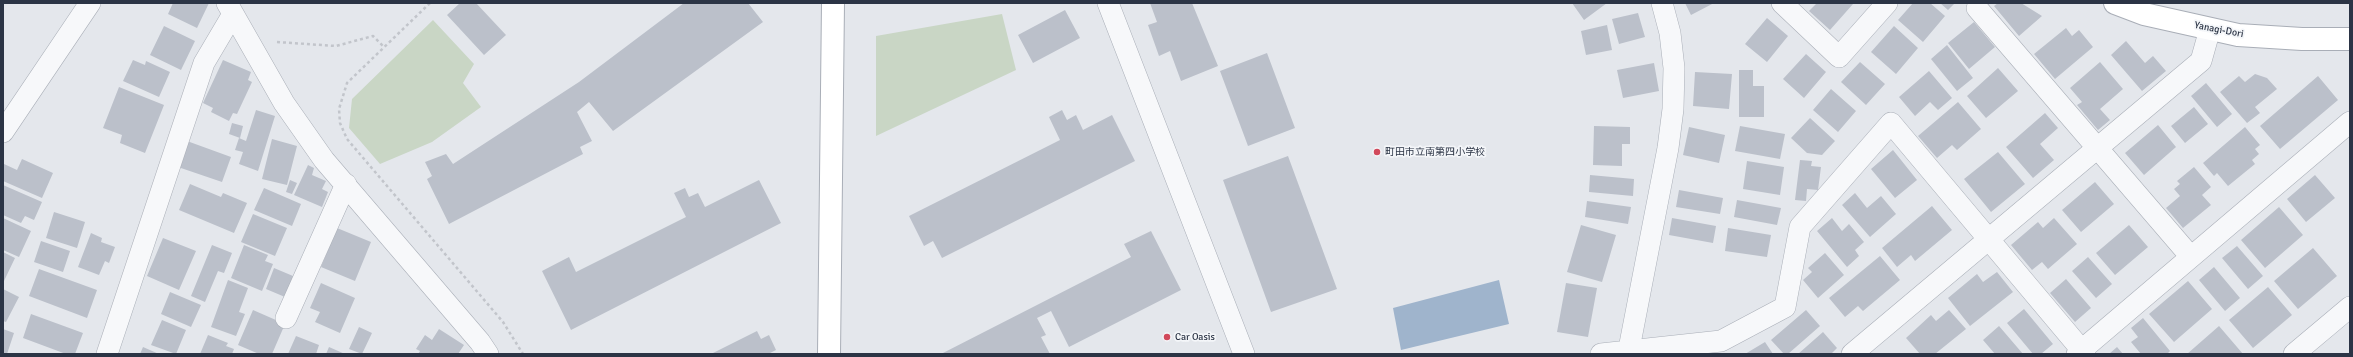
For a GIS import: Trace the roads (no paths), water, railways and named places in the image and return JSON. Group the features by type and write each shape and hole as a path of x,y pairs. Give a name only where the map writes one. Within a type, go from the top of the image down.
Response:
{"street":[{"path":"3,132 90,3"},
{"path":"829,354 833,3"},
{"path":"1108,3 1244,354"},
{"path":"1628,352 1668,148 1673,109 1674,68 1670,33 1662,3"},
{"path":"1782,3 1839,57 1887,3"},
{"name":"Yanagi-Dori","path":"2115,3 2144,14 2238,35 2302,40 2350,39"},
{"path":"230,8 284,103 324,160 480,342 488,354"},
{"path":"107,354 204,63 230,8"},
{"path":"1977,8 2191,258"},
{"path":"1852,354 2201,61 2210,29"},
{"path":"1601,354 1722,348 1785,307 1800,227 1891,123 1989,239 2081,353 2350,122"},
{"path":"286,318 346,184"},
{"path":"2294,354 2350,307"}],"water":[{"path":"1499,280 1509,324 1401,350 1393,308"}],"place":[{"name":"町田市立南第四小学校","path":"1377,152"},
{"name":"Car Oasis","path":"1167,337"}]}
